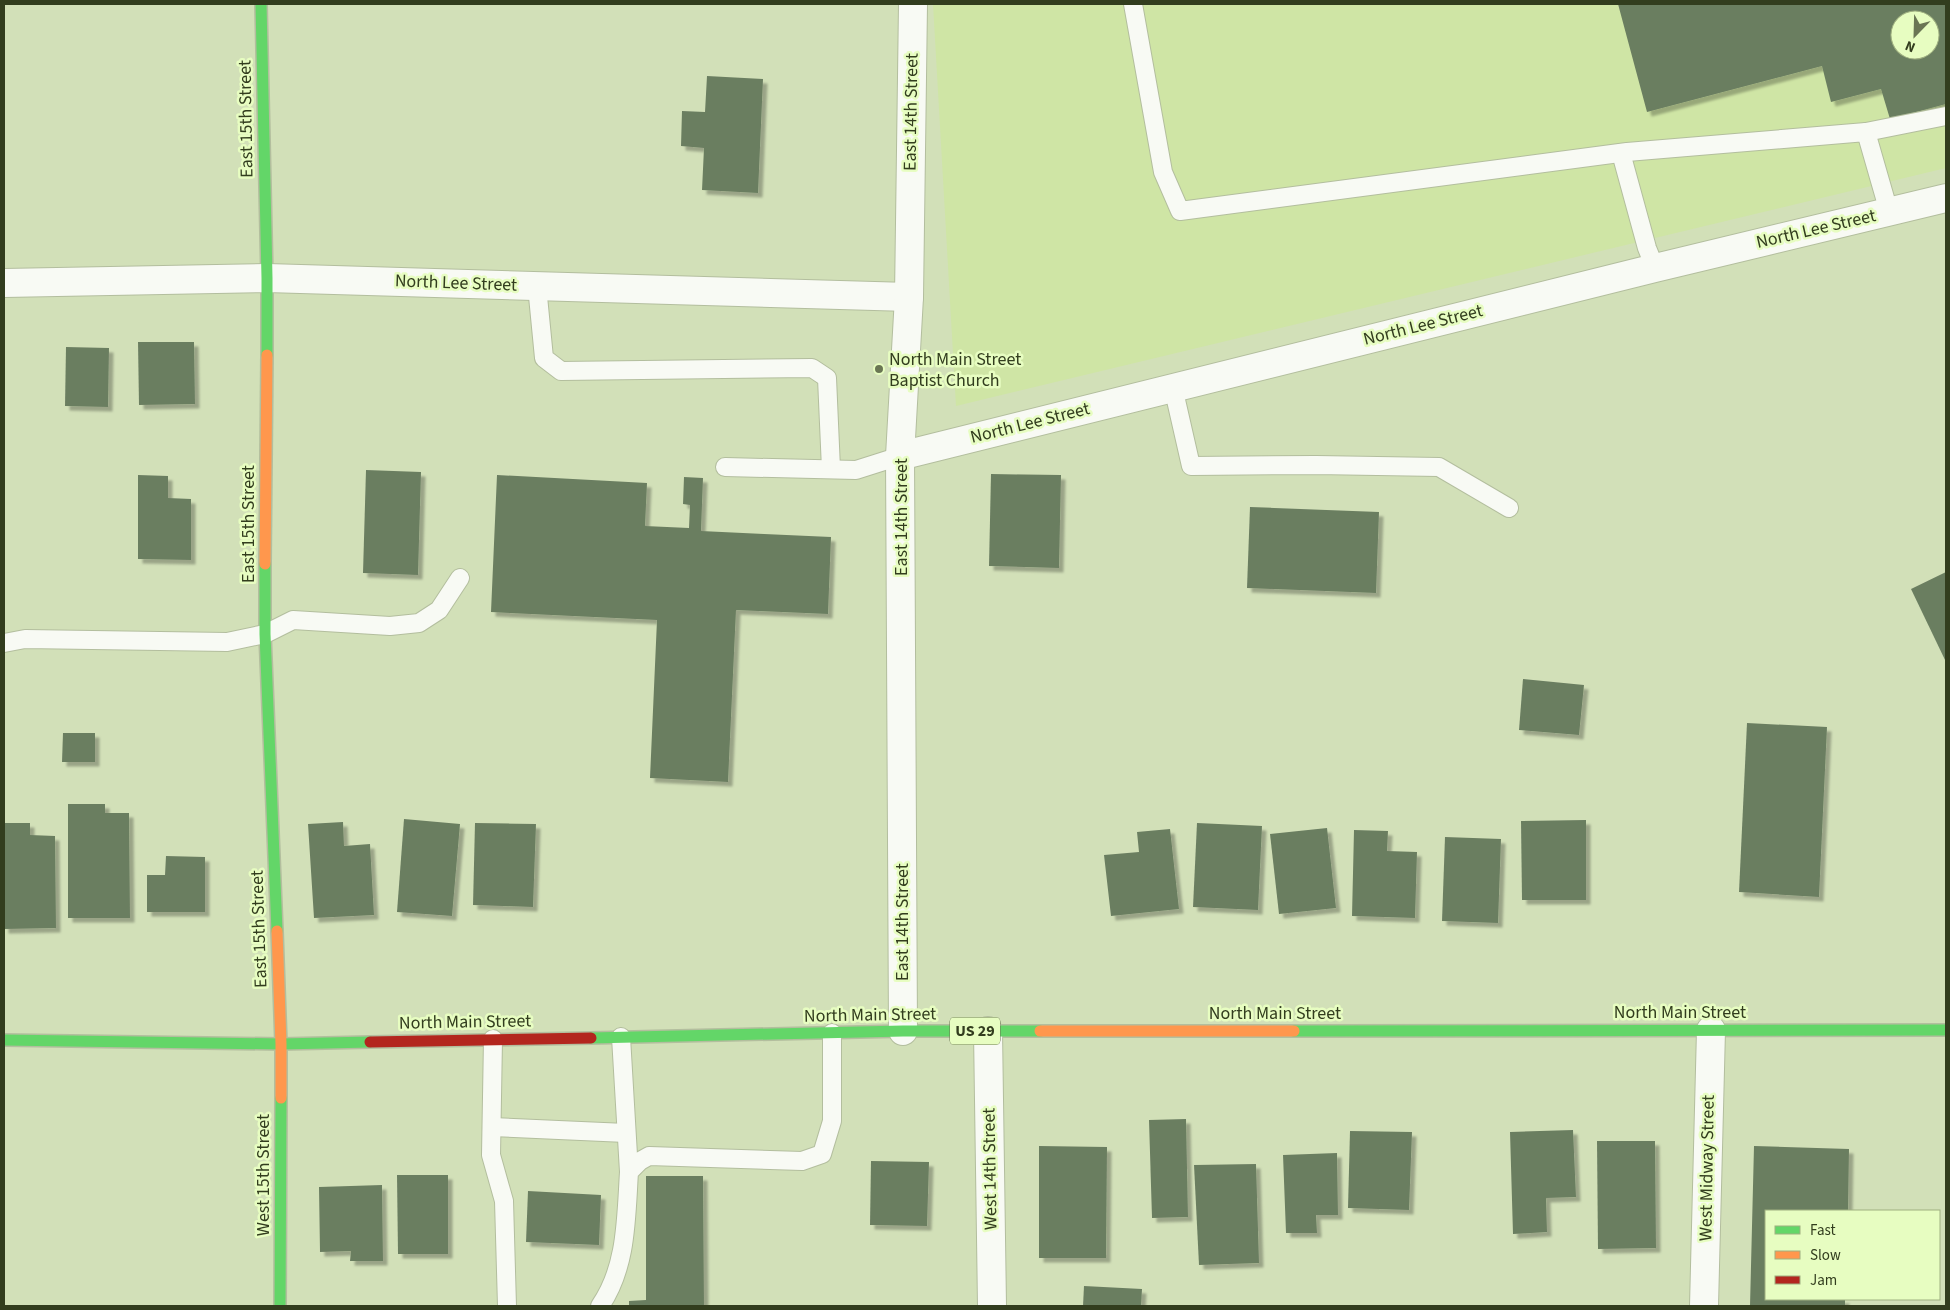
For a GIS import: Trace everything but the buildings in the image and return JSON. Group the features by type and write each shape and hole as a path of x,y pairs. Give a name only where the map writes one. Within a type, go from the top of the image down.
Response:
{"main road":[{"name":"East 15th Street","path":"261,4 268,278 265,634 281,1044"},
{"name":"North Main Street","path":"4,1040 281,1044 903,1031 1946,1030"},
{"name":"West 15th Street","path":"280,1306 281,1044"}],"street":[{"name":"East 14th Street","path":"903,1031 900,456 909,297 913,4"},
{"name":"North Lee Street","path":"900,456 1654,268 1946,198"},
{"name":"North Lee Street","path":"4,283 268,278 909,297"},
{"name":"West Midway Street","path":"1704,1306 1710,1030"},
{"name":"West 14th Street","path":"988,1031 992,1306"}],"lane":[{"path":"1132,4 1164,172 1180,211 1621,154 1866,132 1946,116"},
{"path":"1866,132 1889,212"},
{"path":"1621,154 1654,268"},
{"path":"537,286 544,358 561,371 812,368 827,378 831,469"},
{"path":"1173,387 1192,466 1316,465 1439,467 1510,508"},
{"path":"725,467 856,470 900,456"},
{"path":"4,643 25,639 227,642 265,634 293,620 390,626 419,623 439,610 460,578"},
{"path":"628,1172 649,1156 802,1161 822,1154 832,1121 832,1033"},
{"path":"600,1306 614,1277 623,1252 628,1172 621,1037"},
{"path":"493,1039 491,1155 504,1200 507,1306"},
{"path":"492,1127 626,1134"}],"shaded area":[{"path":"933,4 1946,4 1946,168 956,406"}],"traffic: fast":[{"path":"261,4 267,355"},
{"path":"265,564 265,634 277,931"},
{"path":"1294,1031 1946,1030"},
{"path":"591,1038 903,1031 1040,1031"},
{"path":"4,1040 281,1044 370,1042"},
{"path":"280,1306 281,1098"}],"traffic: slow":[{"path":"265,564 267,355"},
{"path":"277,931 281,1098"},
{"path":"1040,1031 1294,1031"}],"traffic: jam":[{"path":"370,1042 591,1038"}],"place":[{"name":"North Main Street Baptist Church","path":"879,369"}]}
